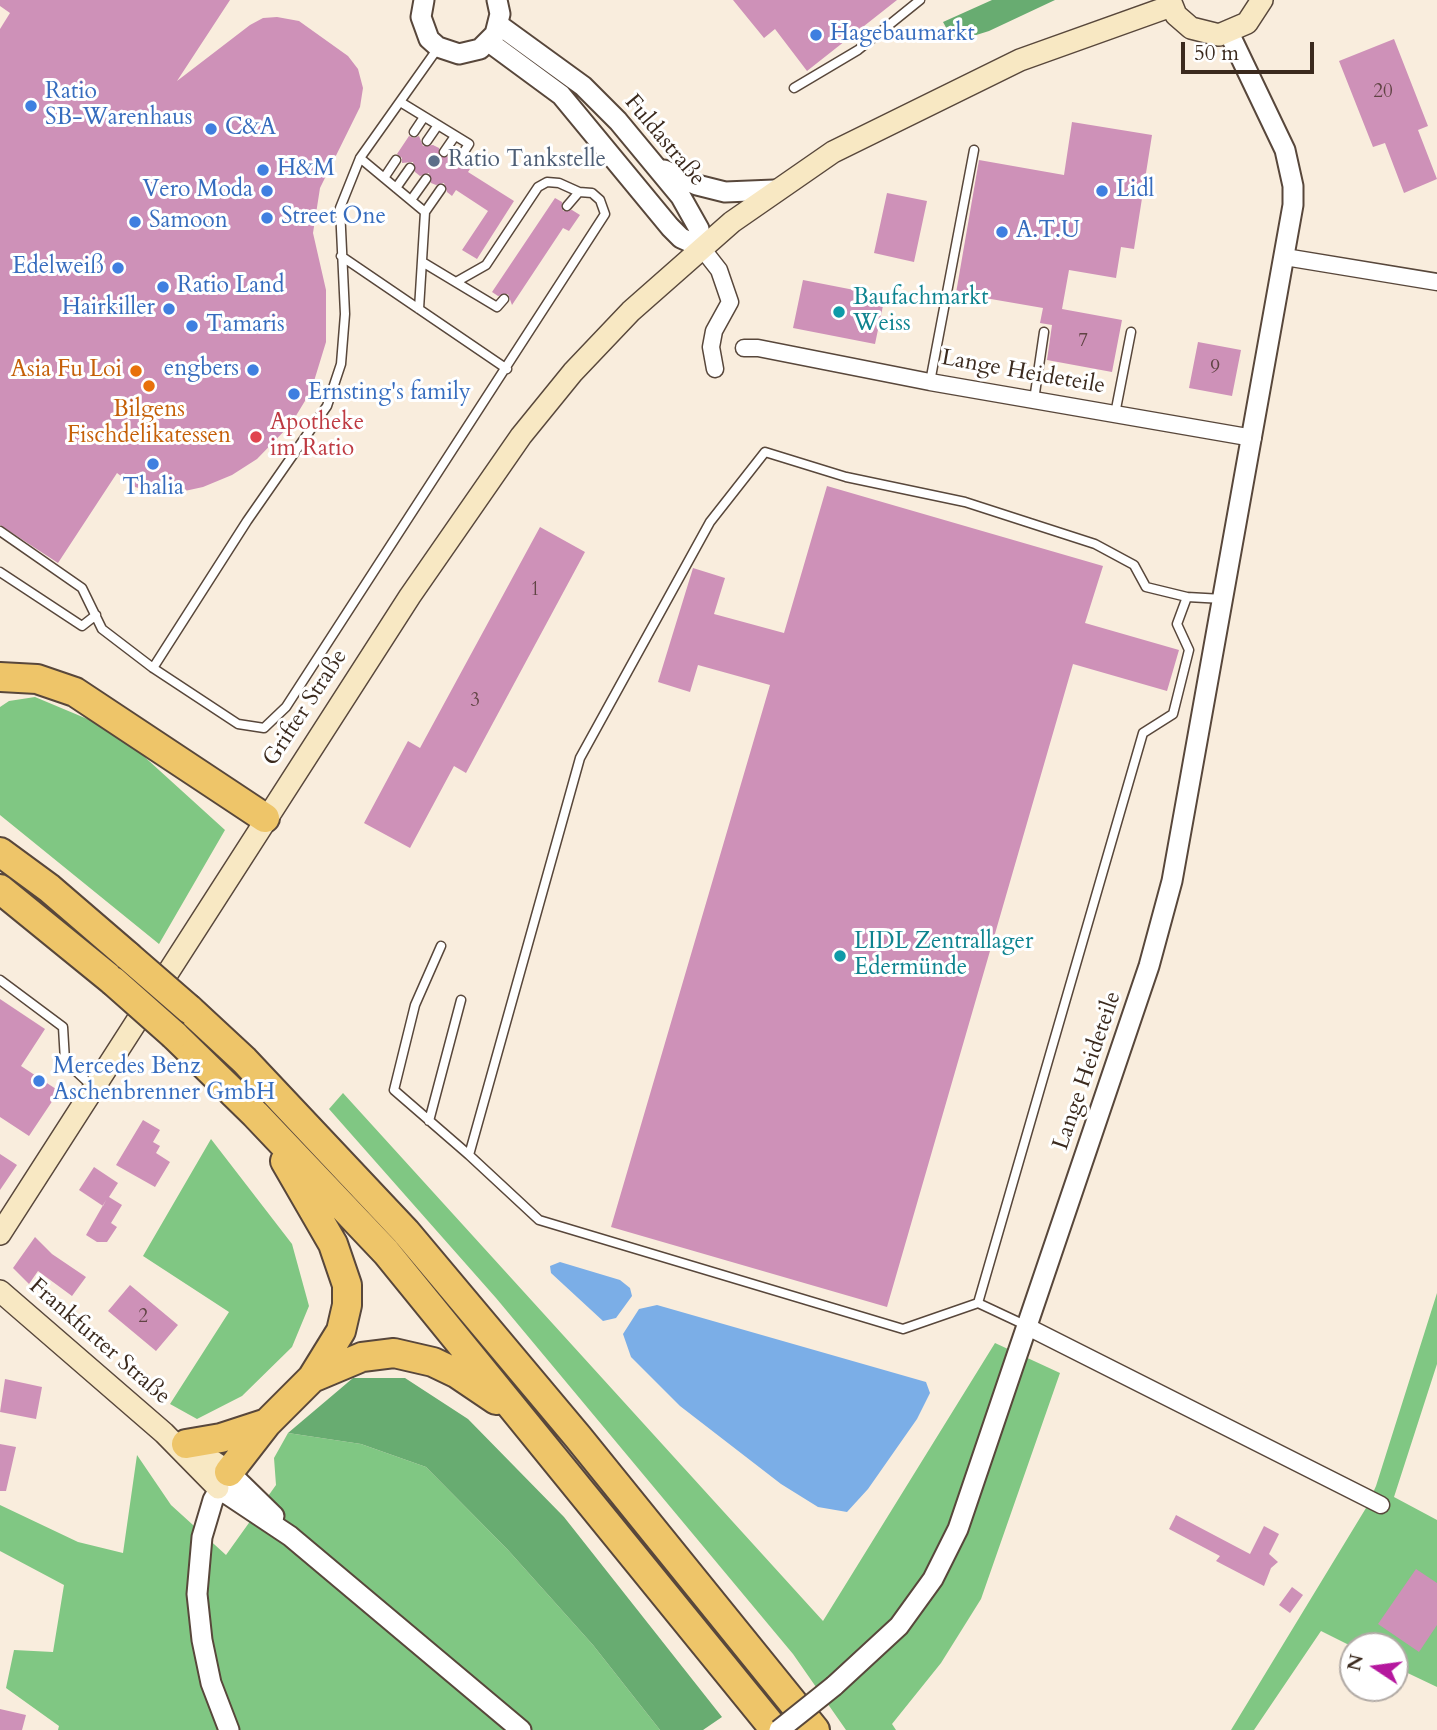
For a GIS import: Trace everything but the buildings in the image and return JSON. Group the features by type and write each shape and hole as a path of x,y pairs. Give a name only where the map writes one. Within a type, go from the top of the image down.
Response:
{"highway":[{"path":"0,691 14,678 54,683 106,710 265,818"},
{"path":"0,836 49,888"},
{"path":"0,852 49,888 244,1060 406,1232 578,1437 815,1730"},
{"path":"0,889 113,981 174,1035 255,1114 386,1252 777,1730"},
{"path":"224,1480 267,1423 312,1378 341,1331 348,1285 333,1244 255,1114"},
{"path":"312,1378 362,1357 394,1353 411,1356 456,1373 481,1388 532,1430"},
{"path":"175,1439 220,1438 267,1423"}],"main road":[{"path":"1171,3 1191,28 1209,35 1229,33 1247,23 1262,0"},
{"name":"Grifter Straße","path":"0,1234 410,596 521,436 573,372 631,311 701,247 774,190 833,152 1020,60 1171,3"},
{"name":"Frankfurter Straße","path":"0,1291 224,1480"}],"street":[{"path":"424,0 421,17 423,29 438,47 459,54 480,49 494,34 498,0"},
{"name":"Lange Heideteile","path":"777,1730 834,1686 899,1626 946,1555 969,1503 1161,923 1181,842 1293,205 1290,168 1285,150 1229,33"},
{"name":"Fuldastraße","path":"494,34 583,86 681,197 699,229 701,247"},
{"name":"Fuldastraße","path":"494,34 561,96 670,227 681,237 701,247"},
{"path":"656,167 697,185 725,192 774,190"},
{"path":"701,247 719,270 730,302 714,331 711,347 715,369"},
{"path":"1285,257 1437,282"},
{"name":"Lange Heideteile","path":"744,348 758,348 930,382 1253,438"},
{"path":"1028,1327 1381,1505"},
{"path":"229,1730 206,1662 197,1594 202,1537 224,1480 271,1513 290,1536 521,1730"}],"lane":[{"path":"794,88 858,50 920,0"},
{"path":"153,668 247,521 327,406 341,364 345,314 340,208 360,158 402,103 438,47"},
{"path":"402,103 469,144 458,161"},
{"path":"414,132 424,117"},
{"path":"427,141 438,125"},
{"path":"444,152 455,136"},
{"path":"930,382 974,150"},
{"path":"360,158 425,212"},
{"path":"384,178 396,160"},
{"path":"396,188 410,169"},
{"path":"411,200 426,179"},
{"path":"0,531 82,588 102,629 153,668 238,724 264,728 286,707 507,369 605,214 600,200 592,193 579,192 559,183 547,182 538,187 486,265 456,282"},
{"path":"419,309 424,263 425,212 441,189"},
{"path":"567,206 579,192"},
{"path":"341,256 507,369"},
{"path":"424,263 496,307 504,299"},
{"path":"1034,400 1044,332"},
{"path":"1115,414 1130,332"},
{"path":"469,1155 580,758 710,522 765,452 846,477 965,502 1095,544 1134,565 1146,587 1187,597 1225,599"},
{"path":"0,572 82,626 96,615"},
{"path":"978,1303 1143,733 1173,714 1189,650 1177,624 1187,597"},
{"path":"440,946 415,1005 394,1090 539,1220 903,1329 978,1303 1028,1327"},
{"path":"0,980 63,1027 65,1061 93,1087"},
{"path":"429,1121 461,1000"}],"green space":[{"path":"992,0 1055,0 989,31 954,42 943,22"},
{"path":"35,697 116,731 225,830 159,944 0,815 0,707 9,701"},
{"path":"343,1093 823,1621 995,1343 1060,1373 981,1599 941,1663 892,1724 896,1730 846,1730 793,1654 496,1298 329,1109"},
{"path":"211,1139 292,1244 309,1306 292,1347 242,1396 197,1419 170,1404 229,1312 143,1256"},
{"path":"1437,1293 1437,1364 1394,1497 1437,1520 1437,1687 1409,1674 1409,1632 1339,1632 1339,1640 1321,1631 1254,1730 1231,1730 1366,1508 1376,1486"},
{"path":"353,1378 405,1378 468,1419 564,1517 722,1717 703,1730 660,1730 593,1645 508,1550 426,1467 361,1444 288,1433"},
{"path":"288,1433 361,1444 426,1467 508,1550 593,1645 660,1730 58,1730 59,1726 6,1688 14,1650 53,1652 64,1585 0,1551 0,1505 78,1542 123,1553 137,1455 171,1505 226,1555 276,1485 274,1458"}],"water":[{"path":"560,1262 620,1280 630,1288 632,1296 616,1318 603,1321 551,1273 550,1266"},
{"path":"657,1305 926,1382 930,1393 917,1419 868,1489 847,1512 818,1507 781,1484 680,1406 631,1357 623,1334 639,1309"}],"place":[{"name":"Hagebaumarkt","path":"816,35"},
{"name":"Ratio SB-Warenhaus","path":"31,106"},
{"name":"C&A","path":"211,129"},
{"name":"Ratio Tankstelle","path":"434,161"},
{"name":"H&M","path":"263,170"},
{"name":"Vero Moda","path":"267,191"},
{"name":"Lidl","path":"1102,191"},
{"name":"Street One","path":"267,218"},
{"name":"Samoon","path":"135,222"},
{"name":"A.T.U","path":"1002,232"},
{"name":"Edelweiß","path":"118,268"},
{"name":"Ratio Land","path":"163,287"},
{"name":"Hairkiller","path":"169,309"},
{"name":"Baufachmarkt Weiss","path":"839,312"},
{"name":"Tamaris","path":"192,326"},
{"name":"engbers","path":"253,370"},
{"name":"Asia Fu Loi","path":"136,371"},
{"name":"Bilgens Fischdelikatessen","path":"149,386"},
{"name":"Ernsting's family","path":"294,394"},
{"name":"Apotheke im Ratio","path":"256,437"},
{"name":"Thalia","path":"153,464"},
{"name":"LIDL Zentrallager Edermünde","path":"840,956"},
{"name":"Mercedes Benz Aschenbrenner GmbH","path":"39,1081"}]}
